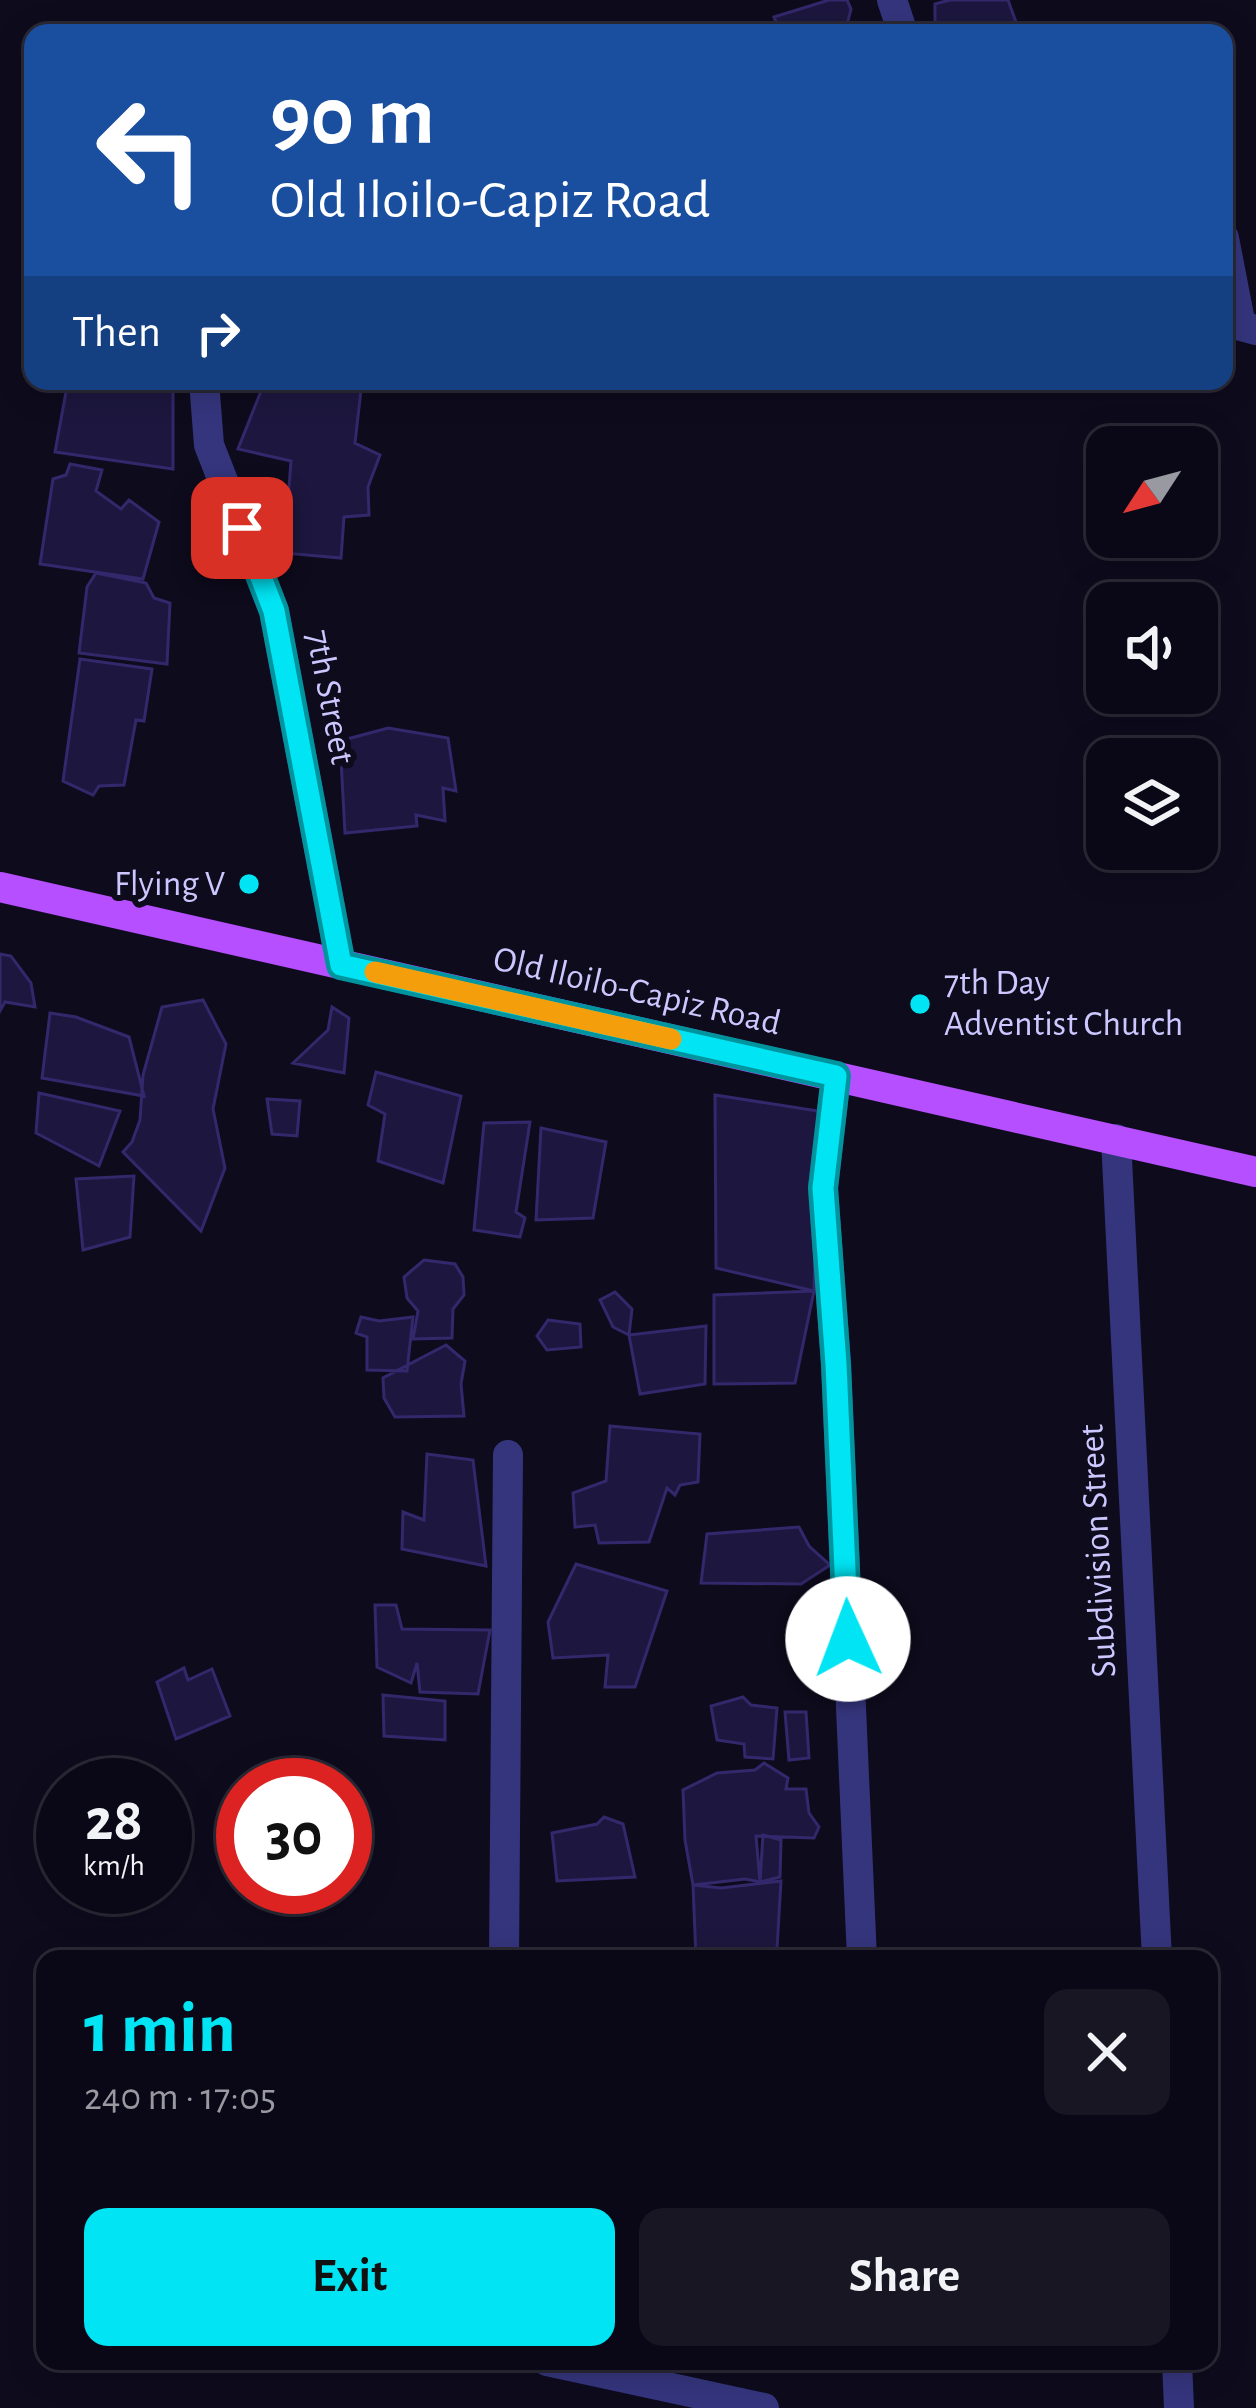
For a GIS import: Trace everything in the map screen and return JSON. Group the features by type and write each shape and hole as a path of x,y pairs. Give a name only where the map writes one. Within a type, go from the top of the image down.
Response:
{"main road":[{"name":"Old Iloilo-Capiz Road","path":"0,887 1256,1172"}],"street":[{"path":"1233,285 1241,326 1256,330"},
{"name":"7th Street","path":"205,390 209,446 274,611 341,965"},
{"path":"836,1076 823,1188 836,1364 862,1950"},
{"name":"Subdivision Street","path":"1116,1139 1157,1950"},
{"path":"504,1950 508,1455"},
{"path":"589,2370 764,2408"},
{"path":"1177,2370 1179,2408"}],"building":[{"path":"829,0 847,0 851,9 847,24 777,24 774,17"},
{"path":"1008,0 1017,24 935,24 935,4"},
{"path":"66,390 173,390 173,469 55,452"},
{"path":"261,390 361,390 355,443 380,455 368,487 369,515 344,517 341,558 284,553 291,461 238,449"},
{"path":"70,464 102,470 96,491 121,509 129,500 159,522 143,579 40,564 53,479 66,475"},
{"path":"96,573 146,583 154,598 170,603 167,664 79,653 87,587"},
{"path":"80,659 152,669 144,721 136,720 124,785 99,786 93,795 63,781"},
{"path":"388,728 448,738 456,791 443,788 445,821 416,815 417,826 345,833 340,741"},
{"path":"0,954 11,956 31,983 35,1007 5,1002 0,1011"},
{"path":"203,1000 226,1044 213,1109 225,1168 201,1231 123,1152 140,1120 143,1075 162,1007"},
{"path":"332,1007 349,1018 344,1073 293,1063 328,1030"},
{"path":"50,1013 76,1017 129,1037 144,1096 42,1078"},
{"path":"376,1072 461,1096 443,1183 378,1161 385,1114 368,1105"},
{"path":"39,1093 120,1111 99,1166 36,1133"},
{"path":"715,1095 818,1111 814,1291 716,1268"},
{"path":"267,1099 300,1101 297,1136 272,1134"},
{"path":"530,1122 516,1212 525,1218 520,1237 474,1230 484,1123"},
{"path":"541,1128 606,1142 593,1218 536,1220"},
{"path":"134,1176 130,1237 83,1250 76,1179"},
{"path":"424,1260 455,1264 463,1277 464,1295 453,1309 452,1338 413,1339 418,1311 407,1298 404,1277"},
{"path":"814,1291 795,1383 714,1384 714,1295"},
{"path":"615,1292 632,1309 629,1335 613,1327 600,1300"},
{"path":"361,1317 379,1321 413,1317 407,1371 367,1370 367,1337 356,1333"},
{"path":"548,1320 580,1324 581,1347 547,1350 537,1336"},
{"path":"706,1326 705,1384 640,1394 629,1335"},
{"path":"446,1345 465,1361 464,1416 395,1417 384,1398 383,1378"},
{"path":"610,1426 700,1434 698,1482 680,1485 675,1495 667,1488 649,1542 599,1543 595,1525 575,1527 573,1493 606,1481"},
{"path":"427,1454 473,1460 486,1566 402,1549 403,1512 424,1520"},
{"path":"799,1527 809,1546 830,1565 801,1584 701,1583 707,1534"},
{"path":"576,1564 667,1591 635,1687 605,1687 608,1655 553,1658 548,1622"},
{"path":"375,1605 396,1605 402,1629 490,1630 478,1694 420,1692 417,1663 411,1683 377,1667"},
{"path":"184,1668 188,1680 212,1669 230,1716 176,1739 157,1682"},
{"path":"383,1695 445,1701 445,1740 384,1736"},
{"path":"743,1697 751,1705 777,1708 773,1759 745,1757 744,1744 717,1740 711,1706"},
{"path":"785,1712 806,1712 809,1758 789,1760"},
{"path":"764,1763 788,1778 786,1789 806,1789 809,1813 819,1827 814,1838 756,1836 760,1882 745,1879 693,1885 683,1790 717,1773 755,1770"},
{"path":"604,1817 623,1824 635,1877 557,1881 552,1833 597,1824"},
{"path":"763,1835 781,1840 780,1877 760,1882"},
{"path":"781,1881 777,1949 696,1950 693,1885 721,1888"}],"slow traffic":[{"path":"375,972 671,1039"}],"place":[{"name":"Flying V","path":"249,884"},
{"name":"7th Day Adventist Church","path":"920,1004"}],"route":[{"path":"242,528 274,611 341,965 836,1076 823,1188 848,1639"}]}
